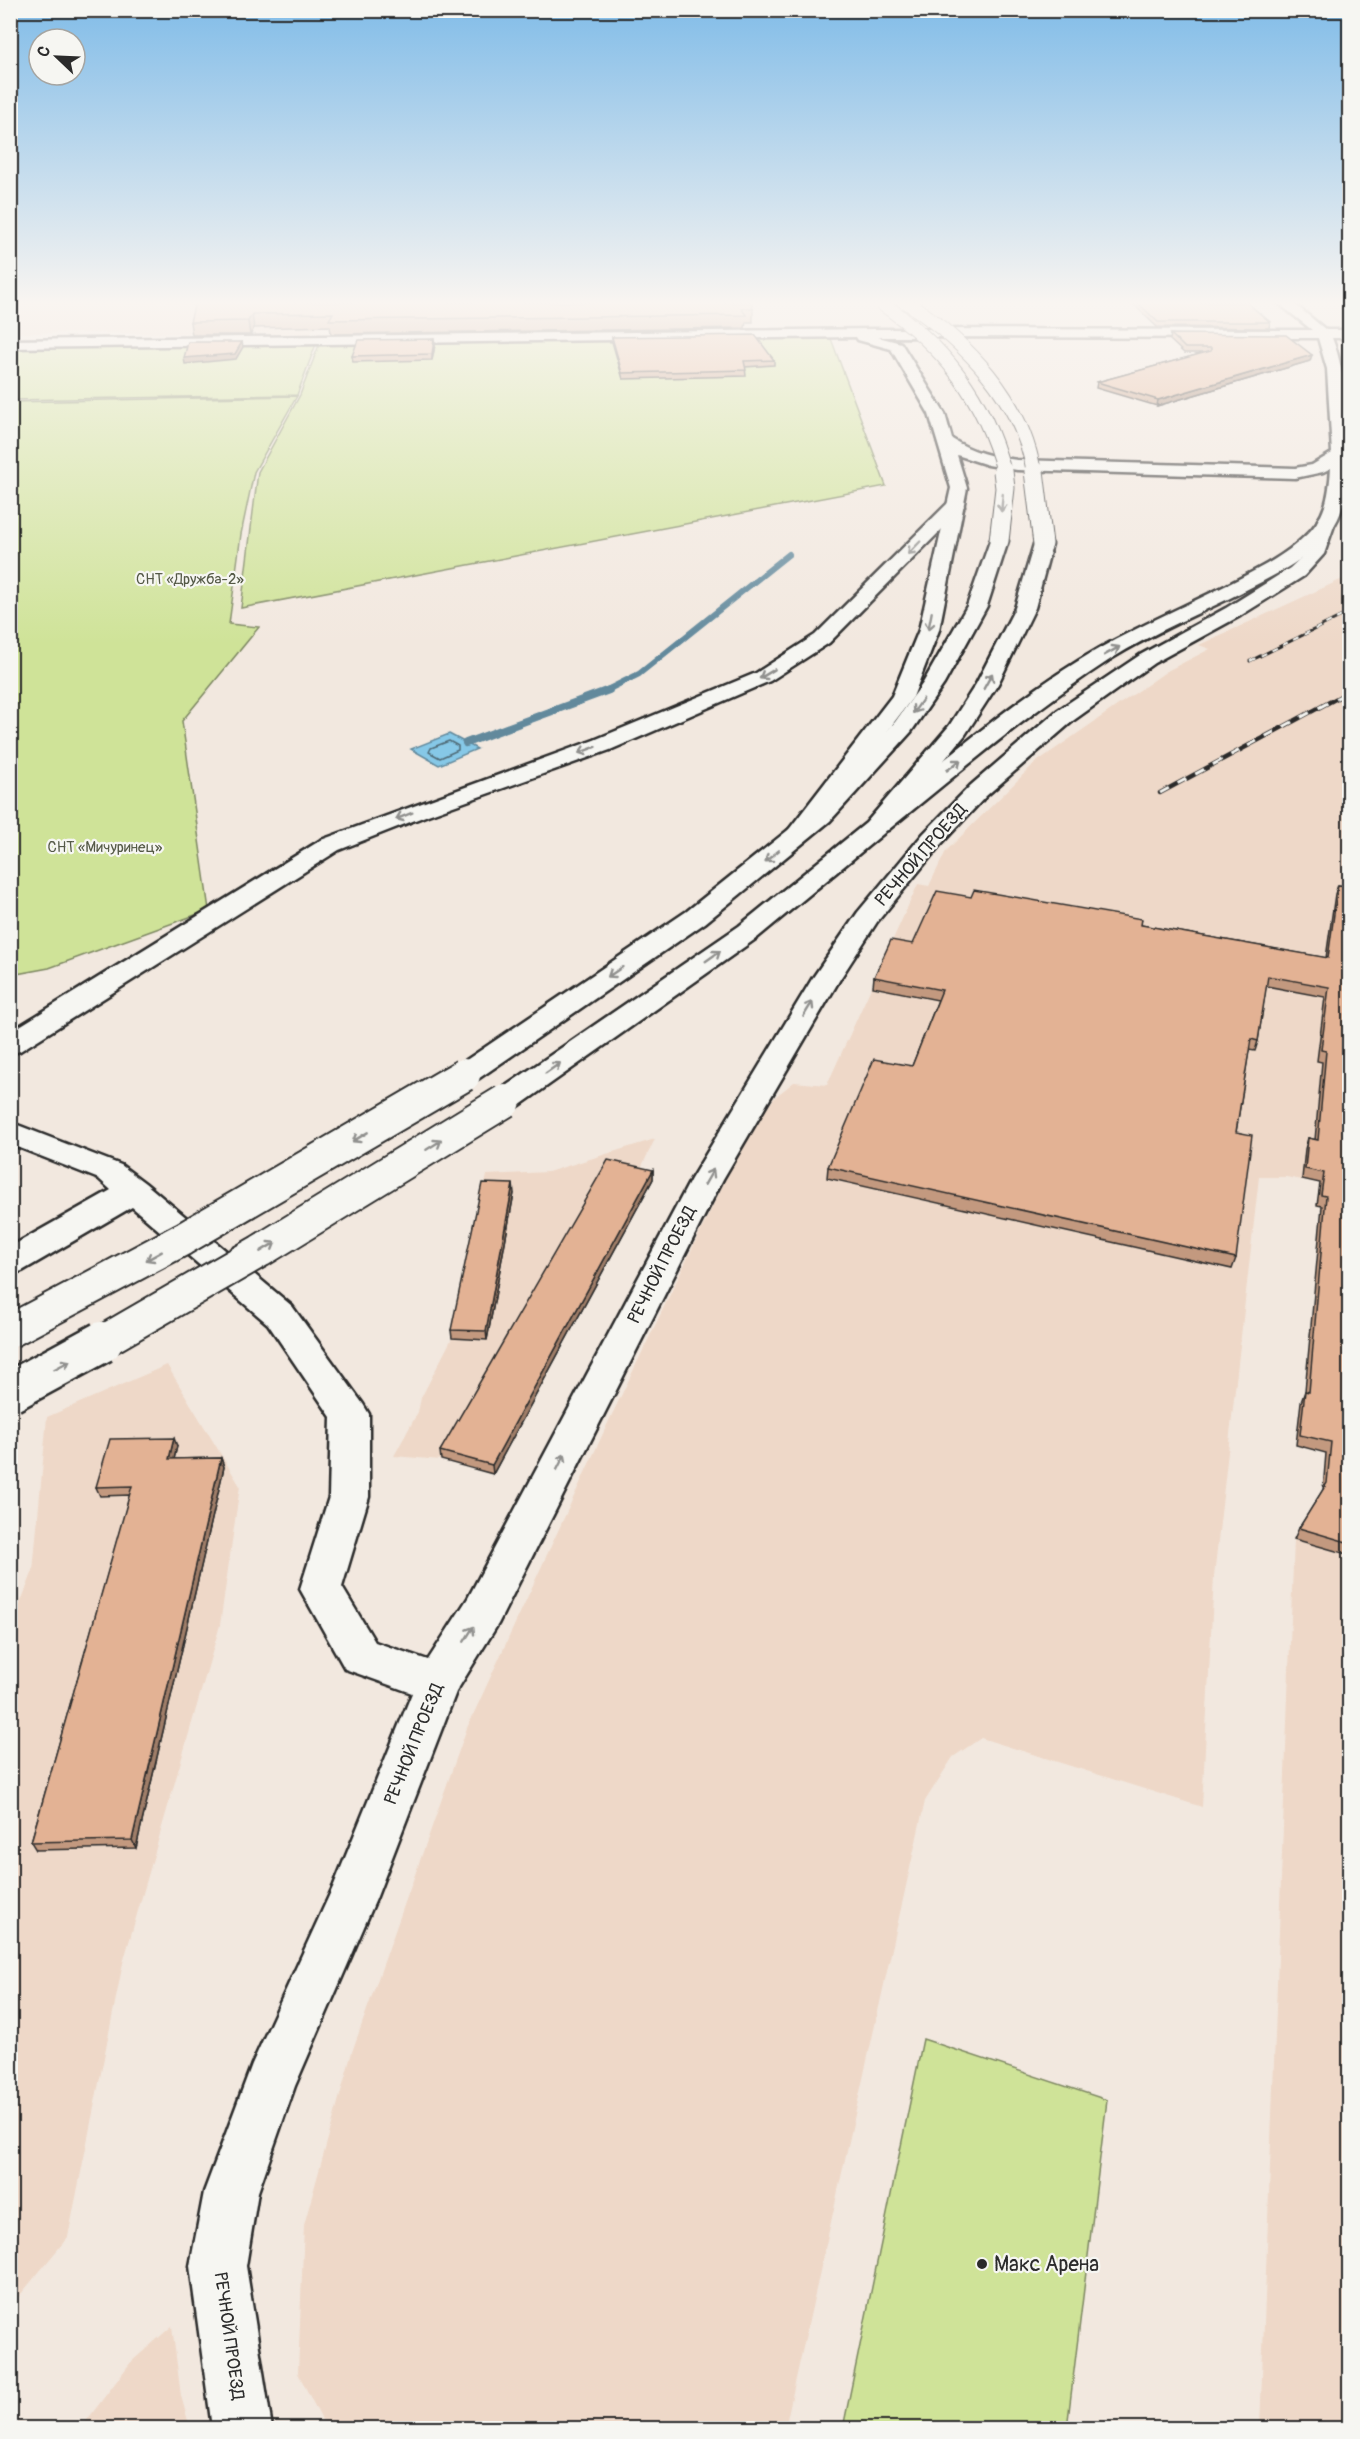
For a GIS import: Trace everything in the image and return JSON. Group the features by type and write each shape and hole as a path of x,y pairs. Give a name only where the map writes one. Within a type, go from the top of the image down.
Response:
{"main road":[{"path":"794,838 902,697 929,630 959,488 938,416"},
{"path":"10,1331 80,1296 237,1210 464,1075 696,917 821,816 903,727 933,684 977,606 999,541 1005,474 983,416"},
{"path":"875,828 957,730 987,684 1025,608 1042,544 1034,474 1022,428 1015,416"},
{"name":"РЕЧНОЙ ПРОЕЗД","path":"242,2428 218,2266 231,2192 270,2082 352,1899 438,1683 483,1611 707,1179 826,979 867,918 932,839 978,791 1066,715 1129,671 1233,612 1297,572 1315,555 1327,520 1336,503 1341,435 1340,416"},
{"path":"945,441 962,454 987,462 1029,466 1295,473 1317,469 1338,456"},
{"path":"10,1045 330,845 602,745 763,677 822,639 955,506"},
{"path":"10,1392 91,1350 250,1257 505,1101 748,932 1042,695 1107,653 1295,555 1312,541 1327,520"},
{"path":"10,1132 107,1170 280,1315 350,1414 349,1497 321,1589 360,1656 438,1683"},
{"path":"23,1257 134,1191"}],"shaded area":[{"path":"1349,576 1349,2428 1260,2428 1294,1539 1314,1507 1328,1511 1324,1474 1326,1453 1296,1445 1301,1402 1333,1410 1344,1211 1317,1205 1319,1183 1286,1177 1259,1177 1214,1576 1202,1807 981,1738 953,1757 925,1801 785,2428 326,2428 298,2373 304,2225 352,2052 467,1728 606,1427 745,1139 775,1097 794,1082 827,1085 918,884 929,886 946,851 1035,763 1167,671 1210,649 1199,645"},
{"path":"655,1139 493,1474 441,1460 394,1456 418,1412 421,1398 452,1338 487,1175 548,1172"},
{"path":"167,1365 240,1486 220,1625 123,1963 68,2237 11,2306 10,1629 33,1571 47,1417"},
{"path":"172,2326 181,2396 190,2428 81,2428 131,2362"}],"green space":[{"path":"11,416 286,416 254,472 241,534 229,624 259,627 182,721 209,910 49,968 11,975"},
{"path":"289,416 860,416 886,486 241,608 258,472"},
{"name":"Макс Арена","path":"923,2039 1107,2100 1067,2428 843,2428"}],"water":[{"path":"449,734 477,749 439,765 411,749"}],"building":[{"path":"1350,860 1350,1543 1299,1528 1327,1483 1331,1442 1300,1435 1305,1391 1309,1392 1326,1196 1321,1195 1324,1173 1305,1169 1308,1138 1318,1140 1326,1051 1321,1050 1329,987 1268,976 1258,1041 1251,1039 1236,1132 1252,1135 1236,1258 828,1167 874,1059 912,1066 942,990 874,977 891,940 913,944 937,891 971,897 974,890 1142,919 1141,925 1328,958 1338,885 1347,886"},
{"path":"608,1160 653,1170 492,1465 440,1451"},
{"path":"482,1183 513,1184 486,1331 451,1330"},
{"path":"174,1438 169,1459 221,1458 132,1840 31,1842 132,1486 96,1487 110,1439"}],"waterway":[{"path":"605,691 639,674 789,554"},
{"path":"466,743 609,690"}],"railway":[{"path":"1250,661 1350,612"},
{"path":"1160,793 1350,691"}],"place":[{"name":"Макс Арена","path":"982,2264"}],"park label":[{"name":"СНТ «Дружба-2»","path":"190,579"},
{"name":"СНТ «Мичуринец»","path":"105,847"}]}
